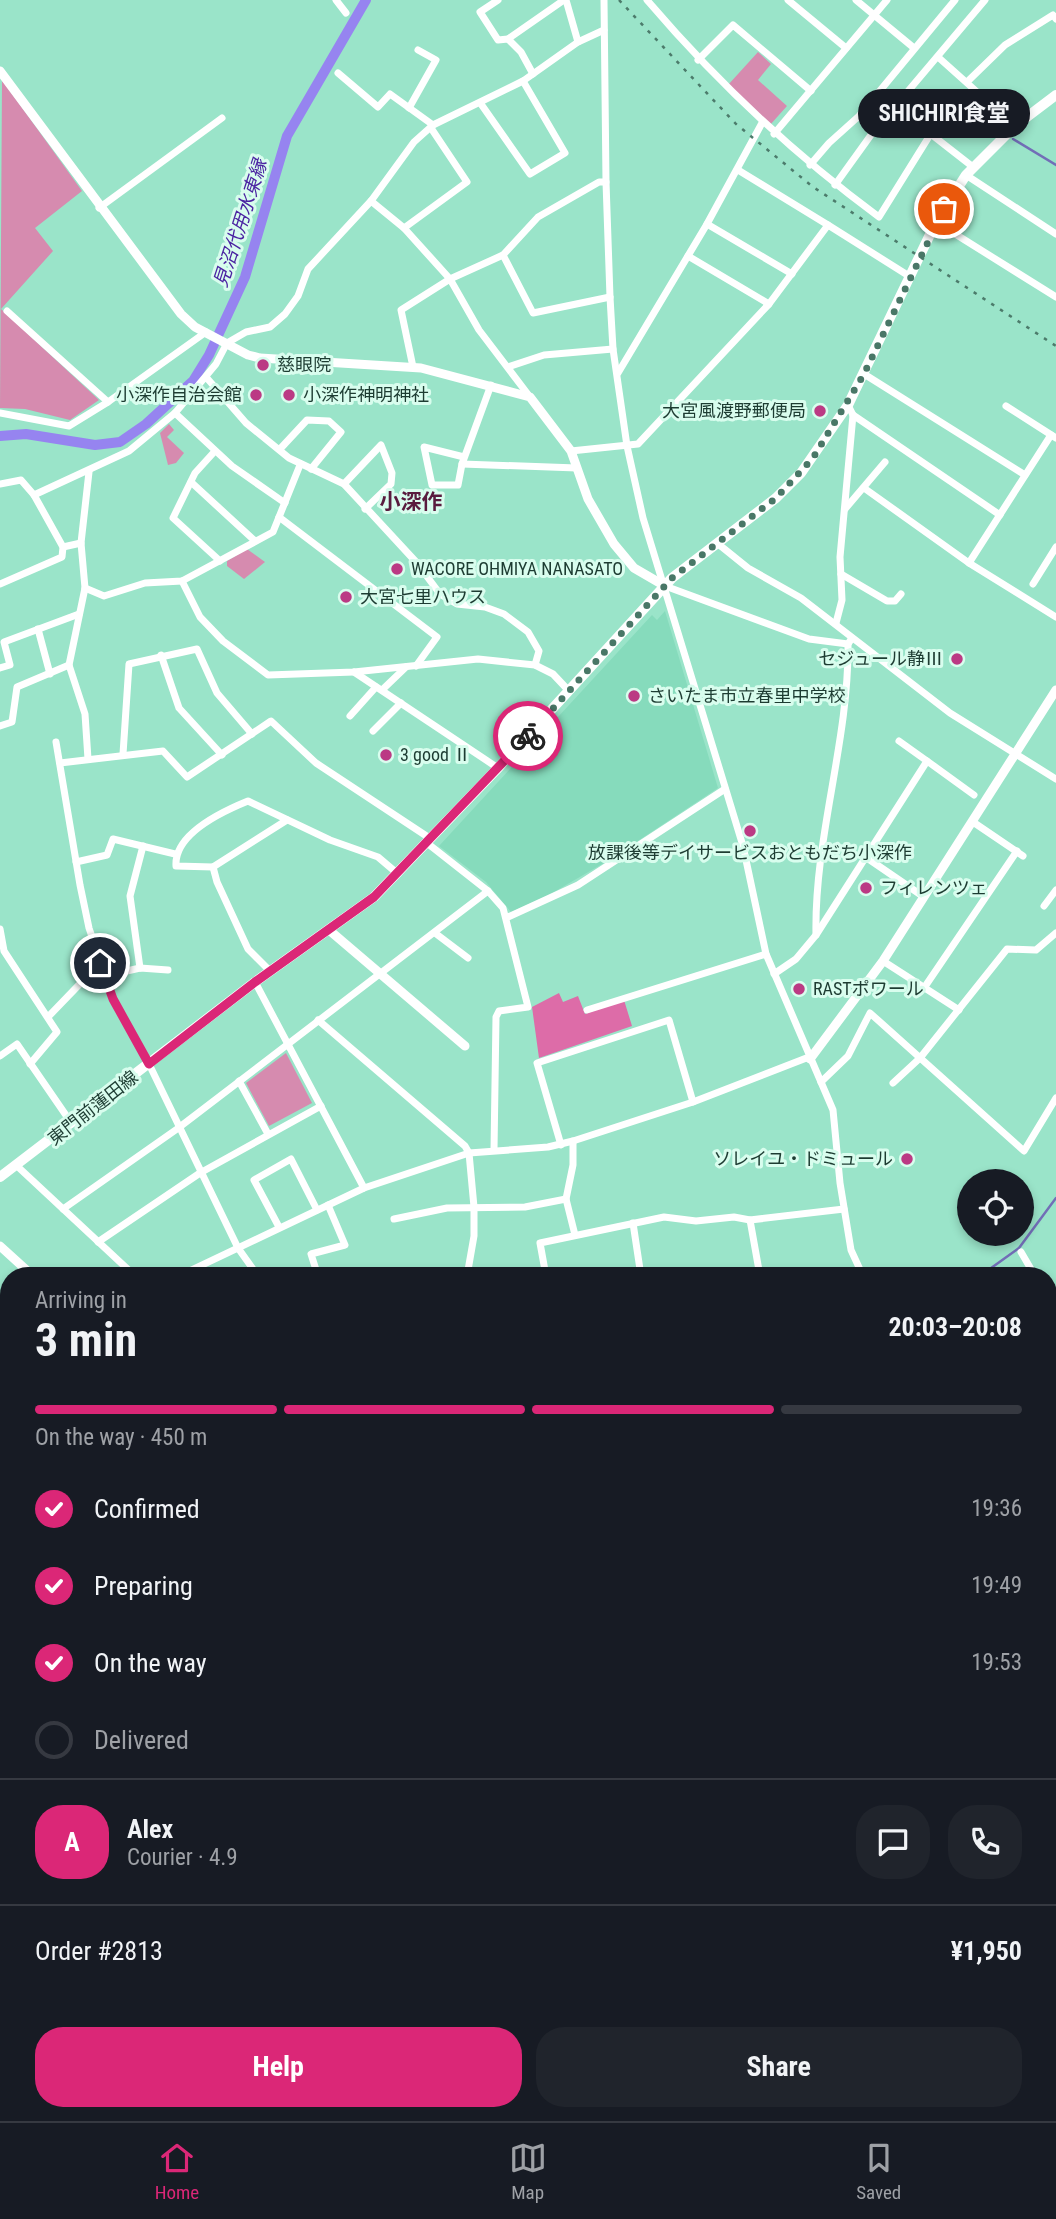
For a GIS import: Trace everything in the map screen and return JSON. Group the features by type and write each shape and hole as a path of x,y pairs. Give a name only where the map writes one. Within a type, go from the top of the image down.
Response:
{"main road":[{"name":"東門前蓮田線","path":"0,1177 255,982 374,897 498,768 665,586 717,542 776,498 801,473 850,410 909,276 936,222 969,171 1015,126 1056,95"}],"street":[{"path":"336,0 346,13"},
{"path":"498,0 480,12 498,40 508,40 565,0 578,42"},
{"path":"604,0 610,297 613,349 627,446 643,518 743,846 765,954 833,1110 844,1209 851,1250 859,1267"},
{"path":"647,0 698,60 762,123 810,165 879,217 930,135"},
{"path":"788,0 846,48"},
{"path":"856,0 914,48"},
{"path":"774,134 887,0"},
{"path":"810,165 829,143 859,116 955,0"},
{"path":"835,185 895,106 985,0"},
{"path":"967,82 1005,45 1053,15 1056,19"},
{"path":"698,60 733,25 811,91"},
{"path":"34,495 128,452 174,414 206,377 226,342 246,332 270,327 285,314 298,296 308,269 371,201 414,142 432,126 523,81 578,42 604,30"},
{"path":"508,40 521,52 533,74"},
{"path":"409,108 436,60 418,50"},
{"path":"938,57 1015,126"},
{"path":"338,73 378,107 390,94 432,126 467,182 404,228"},
{"path":"1,75 181,314 208,333 260,358 413,367 530,397"},
{"path":"481,104 530,174 565,153 523,81"},
{"path":"895,106 969,171 1056,234"},
{"path":"99,208 222,118"},
{"path":"617,373 707,224 762,123"},
{"path":"738,170 909,276"},
{"path":"413,367 401,310 450,279 503,255 538,217 599,182 606,182"},
{"path":"371,201 404,228 450,279 479,330 571,452 588,499 614,544 634,568 665,586 809,639 850,641"},
{"path":"936,222 1056,297"},
{"path":"707,224 792,274"},
{"path":"571,452 638,444 769,304 828,225"},
{"path":"503,255 533,313 610,297"},
{"path":"688,256 769,304"},
{"path":"7,311 108,402"},
{"path":"0,413 69,426 208,333"},
{"path":"508,367 544,355 613,349"},
{"path":"864,374 1025,475"},
{"path":"206,377 247,422 300,465 344,484 448,600 505,614 528,632 539,651 535,665"},
{"path":"491,385 463,460 458,485 432,485 424,446 463,460 577,468"},
{"path":"969,563 1025,475 1054,436 1006,407"},
{"path":"836,624 842,600 850,410"},
{"path":"850,410 1000,515"},
{"path":"174,414 215,451 285,503"},
{"path":"280,449 307,420 329,421 341,432 311,469"},
{"path":"344,484 381,445 392,473 391,484 365,509"},
{"path":"215,451 191,482 173,518 220,561"},
{"path":"844,509 886,462"},
{"path":"85,588 104,596 145,583 182,581 272,532 300,465"},
{"path":"88,759 85,714 69,665 85,588 81,543 89,472"},
{"path":"0,484 21,480 34,495 63,547 62,557 0,584"},
{"path":"191,482 255,541"},
{"path":"864,488 969,563 1056,617"},
{"path":"279,517 437,637 416,666"},
{"path":"717,542 748,568 801,598 836,624 850,641 912,680 950,713 1056,779"},
{"path":"63,547 81,543"},
{"path":"1033,583 1056,547"},
{"path":"841,574 887,601 895,601 901,594"},
{"path":"182,581 200,617 223,641 268,674 354,672 478,659 535,665 553,674 569,691"},
{"path":"0,668 10,666 4,642 79,614"},
{"path":"38,629 50,674"},
{"path":"817,935 817,892 848,680 850,641"},
{"path":"123,754 130,664 197,649 217,693 253,734"},
{"path":"161,655 179,708 222,755"},
{"path":"0,726 12,722 17,687 69,665"},
{"path":"350,716 406,667"},
{"path":"354,672 498,768"},
{"path":"199,1267 364,1188 469,1153 573,1142 810,1058 883,961 1056,690"},
{"path":"373,731 401,703"},
{"path":"60,763 163,751 187,777 271,721 316,763 429,841 488,891 508,917 528,1007 499,1012 496,1017 494,1150"},
{"path":"899,741 974,795"},
{"path":"56,742 76,862 100,963 113,999 149,1064 177,1129 238,1248 252,1267"},
{"path":"774,974 787,967 817,935 928,761"},
{"path":"508,917 578,885 725,789"},
{"path":"288,820 213,867 176,866 175,854 186,836 248,801 378,857 398,874"},
{"path":"924,988 1020,853 973,822"},
{"path":"76,862 107,855 113,838 175,854"},
{"path":"140,968 130,896 143,846"},
{"path":"867,858 924,897"},
{"path":"213,867 248,949 270,971"},
{"path":"63,1209 177,1129 488,891"},
{"path":"1044,906 1054,896"},
{"path":"0,929 2,953 57,1032 30,1064"},
{"path":"329,930 465,1046"},
{"path":"435,933 468,958"},
{"path":"893,1083 920,1058 1007,949 1036,950 1056,933"},
{"path":"587,1010 765,954"},
{"path":"883,961 959,1010"},
{"path":"48,1017 100,963"},
{"path":"105,976 140,968 168,970"},
{"path":"255,982 364,1188"},
{"path":"821,1082 848,1056 870,1013 1024,1151 1056,1098"},
{"path":"318,1020 465,1146 469,1153 474,1206 474,1236 469,1267"},
{"path":"561,1144 537,1063 669,1020 692,1102"},
{"path":"0,1056 17,1044 72,1124"},
{"path":"239,1081 268,1134"},
{"path":"98,1242 200,1173 321,1106"},
{"path":"573,1142 573,1165 566,1199 575,1236"},
{"path":"279,1227 254,1180 291,1159 317,1210"},
{"path":"17,1166 125,1267"},
{"path":"394,1219 474,1206 525,1207 566,1199"},
{"path":"315,1267 311,1254 345,1245 328,1205"},
{"path":"544,1267 540,1243 633,1223 664,1217 696,1221 734,1217 750,1220 844,1209"},
{"path":"750,1220 758,1267"},
{"path":"633,1223 640,1267"},
{"path":"0,1246 23,1267"},
{"path":"1021,1252 1030,1267"}],"shaded area":[{"path":"758,52 771,64 758,80 787,106 770,125 728,85"},
{"path":"2,80 82,191 35,228 53,251 1,309 99,400 70,420 25,409 0,408"},
{"path":"169,424 174,430 167,437 184,453 176,463 168,465 160,433"},
{"path":"247,549 265,562 244,579 227,566 227,561"},
{"name":"さいたま市立春里中学校","path":"665,611 718,788 609,860 547,896 511,912 486,882 439,846 652,615 657,620"},
{"path":"559,993 563,1002 578,996 585,1014 624,1000 632,1026 539,1058 532,1007"},
{"path":"286,1053 312,1103 269,1126 246,1083"}],"waterway":[{"name":"見沼代用水東縁","path":"0,436 26,434 95,445 120,442 146,424 193,381 209,355 245,277 287,136 366,0"},
{"path":"1013,139 1056,165"},
{"path":"993,1267 1019,1248 1056,1198"}],"railway":[{"path":"619,0 736,124 813,187 1056,346"}],"way so far":[{"path":"528,736 680,570 776,498 813,458 848,405 944,209"}],"place":[{"name":"SHICHIRI食堂","path":"944,209"},
{"name":"慈眼院","path":"263,365"},
{"name":"小深作自治会館","path":"256,395"},
{"name":"小深作神明神社","path":"289,395"},
{"name":"大宮風渡野郵便局","path":"820,411"},
{"name":"WACORE OHMIYA NANASATO","path":"397,569"},
{"name":"大宮七里ハウス","path":"346,597"},
{"name":"セジュール静Ⅲ","path":"957,659"},
{"name":"さいたま市立春里中学校","path":"634,696"},
{"name":"3 good Ⅱ","path":"386,755"},
{"name":"放課後等デイサービスおともだち小深作","path":"750,831"},
{"name":"フィレンツェ","path":"866,888"},
{"name":"RASTポワール","path":"799,989"},
{"name":"ソレイユ・ドミュール","path":"907,1159"}],"district":[{"name":"小深作","path":"411,502"}],"route":[{"path":"100,963 113,999 149,1064 255,982 374,897 528,736"}]}
